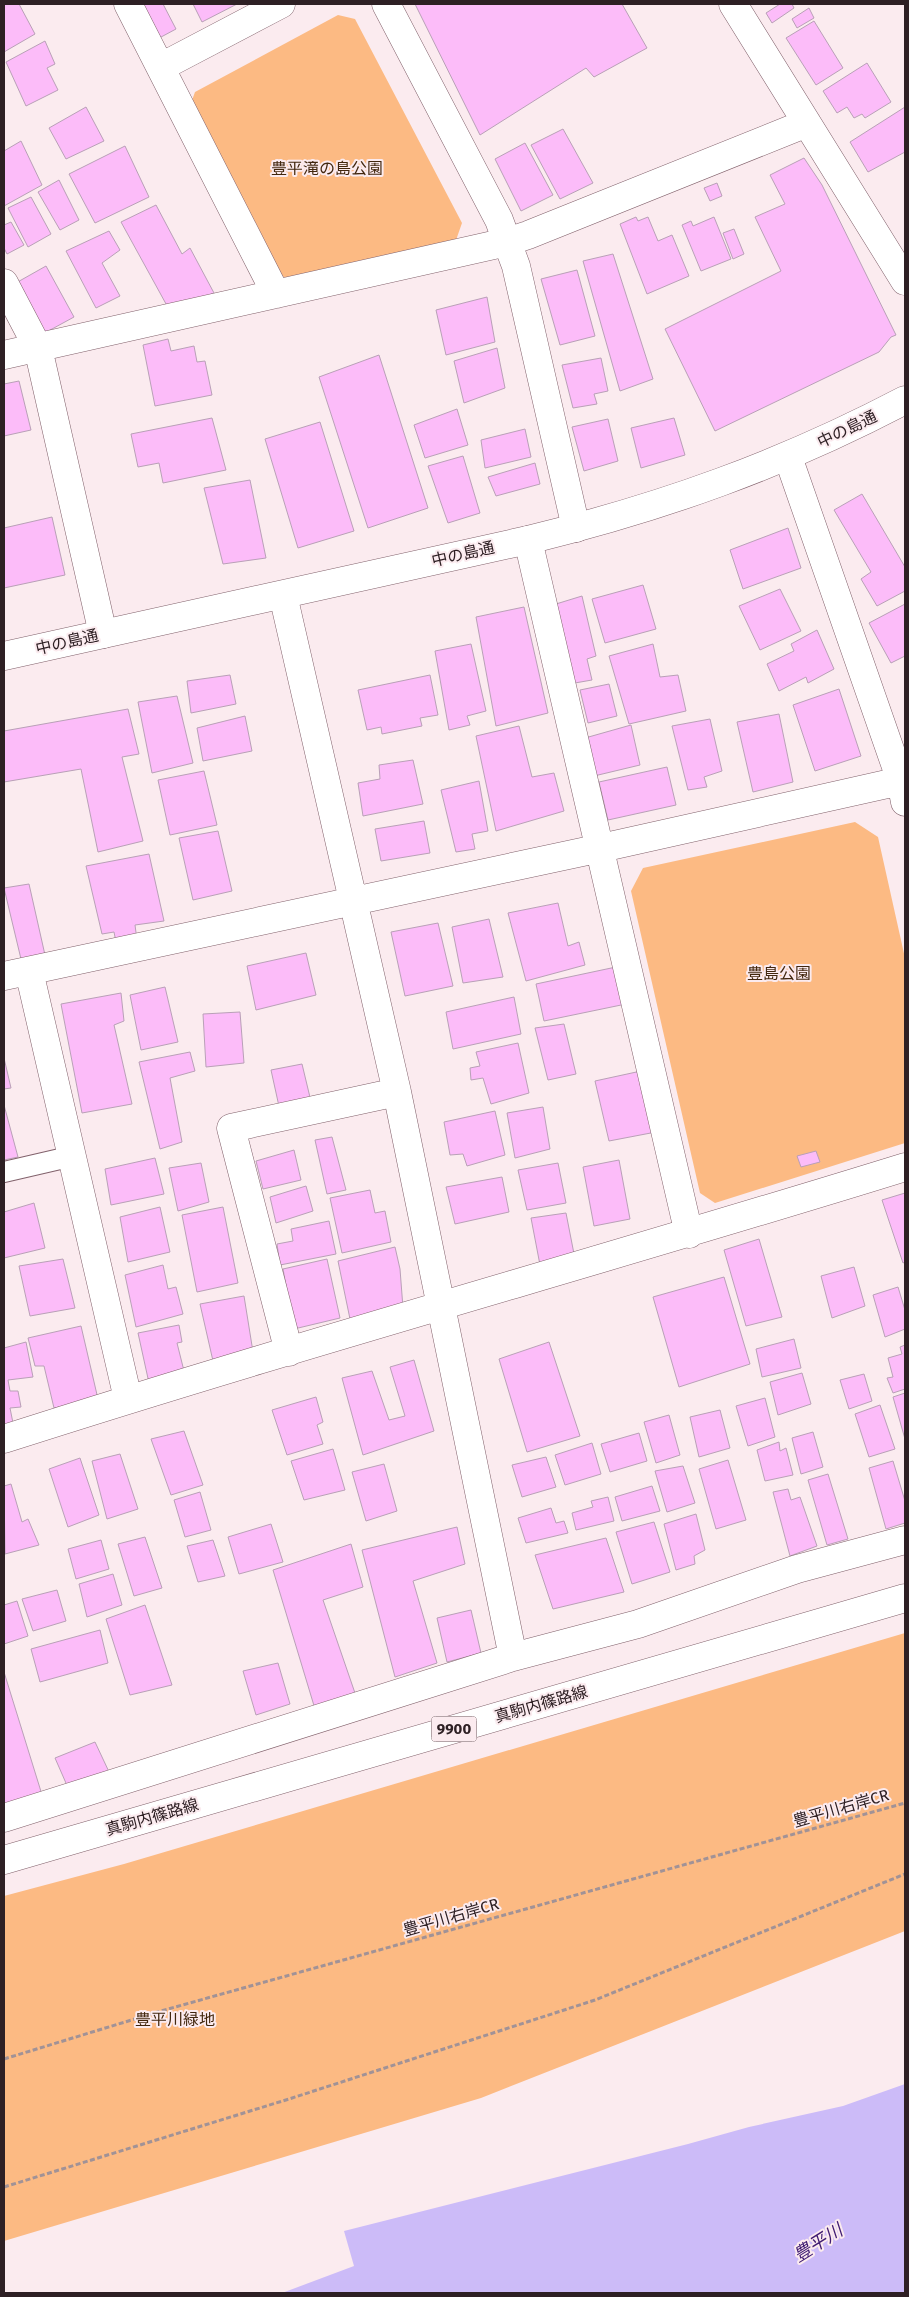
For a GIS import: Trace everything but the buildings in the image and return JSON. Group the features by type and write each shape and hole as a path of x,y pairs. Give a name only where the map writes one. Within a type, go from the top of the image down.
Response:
{"street":[{"path":"128,4 276,294"},
{"path":"161,67 281,4"},
{"path":"386,4 499,220 516,266 576,528"},
{"path":"733,4 905,281"},
{"path":"4,356 507,242 807,123"},
{"path":"4,283 38,348 103,634"},
{"name":"中の島通","path":"4,656 576,528 694,493 788,457 905,400"},
{"path":"128,1399 73,1156 16,973 601,848 904,787 788,457"},
{"path":"528,540 601,848 689,1234"},
{"path":"283,594 397,1092 514,1657"},
{"path":"289,1352 231,1128 397,1092"},
{"path":"4,1439 128,1399 442,1305 689,1234 905,1167"},
{"path":"4,1818 514,1657 638,1624 797,1569 905,1540"},
{"name":"真駒内篠路線","path":"4,1860 905,1598"}],"lane":[{"path":"4,1172 73,1156"}],"path":[{"name":"豊平川右岸CR","path":"4,2059 161,2011 905,1803"},
{"path":"4,2187 289,2099 596,2000 905,1874"}],"green space":[{"name":"豊平滝の島公園","path":"338,15 355,19 462,223 455,243 292,283 276,271 190,106 195,92"},
{"name":"豊島公園","path":"855,822 878,837 905,958 905,1143 715,1203 700,1193 631,891 643,868"},
{"name":"豊平川緑地","path":"905,1633 905,1931 481,2098 4,2241 4,1896 124,1864"}],"water":[{"name":"豊平川","path":"905,2084 905,2293 282,2293 354,2266 344,2231 749,2127 843,2106"}]}
